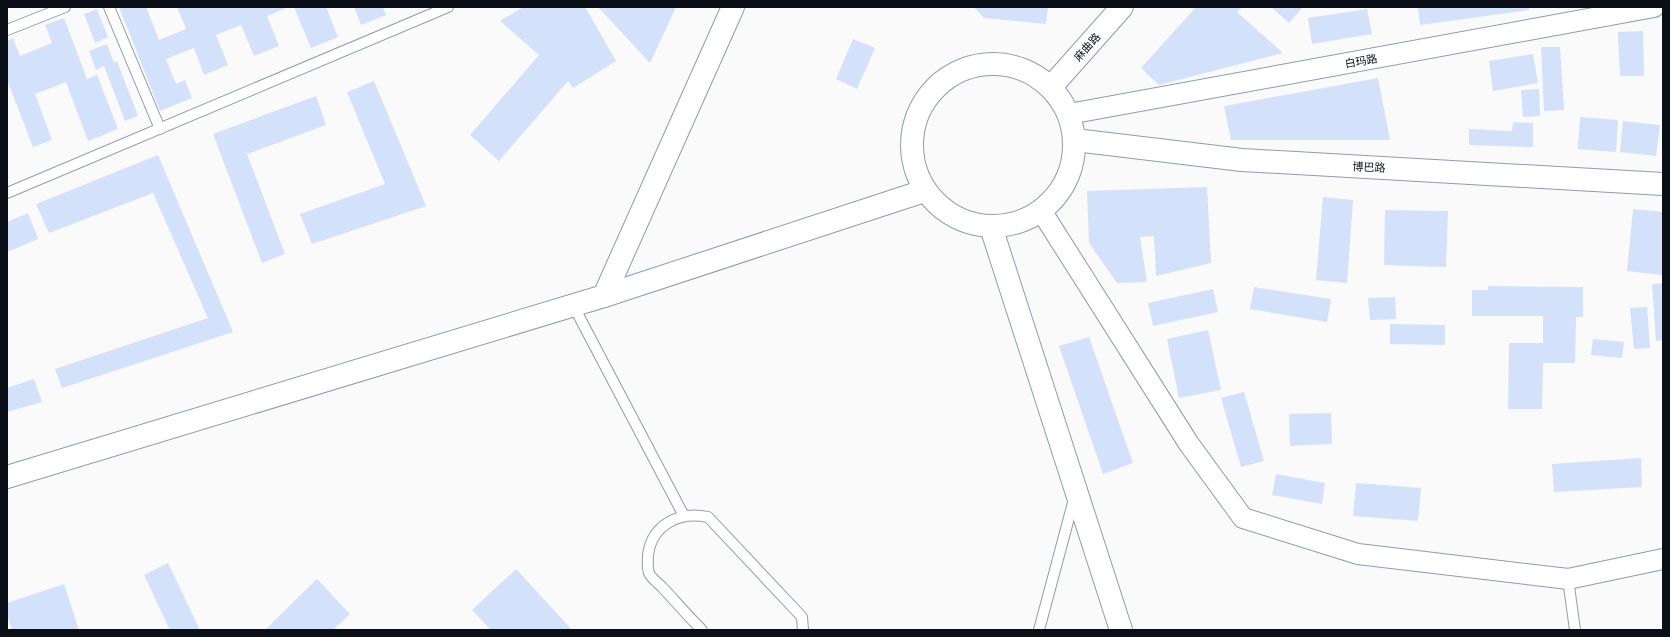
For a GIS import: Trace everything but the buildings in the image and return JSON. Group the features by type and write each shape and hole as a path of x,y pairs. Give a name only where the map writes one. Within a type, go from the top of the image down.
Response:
{"main road":[{"path":"604,296 733,7"},
{"name":"麻曲路","path":"1051,87 1122,7"},
{"path":"988,63 1022,68 1051,87 1069,114 1075,140 1072,167 1060,192 1042,212 1018,224 991,228 966,223 960,220 942,210 924,191 912,159 913,124 928,93 955,72 988,63"},
{"name":"博巴路","path":"1075,140 1242,160 1663,184"},
{"path":"7,477 604,296 924,191"},
{"path":"991,228 1121,630"}],"street":[{"name":"白玛路","path":"1069,114 1654,7"},
{"path":"1042,212 1189,444 1243,518 1358,554 1568,579 1663,559"}],"lane":[{"path":"7,30 65,7"},
{"path":"109,7 160,129"},
{"path":"7,193 448,7"},
{"path":"573,305 684,516"},
{"path":"1039,630 1076,490"},
{"path":"702,630 650,574 648,561 649,548 655,536 668,523 684,516 696,515 708,518 802,618 803,630"},
{"path":"1568,579 1575,630"}]}
